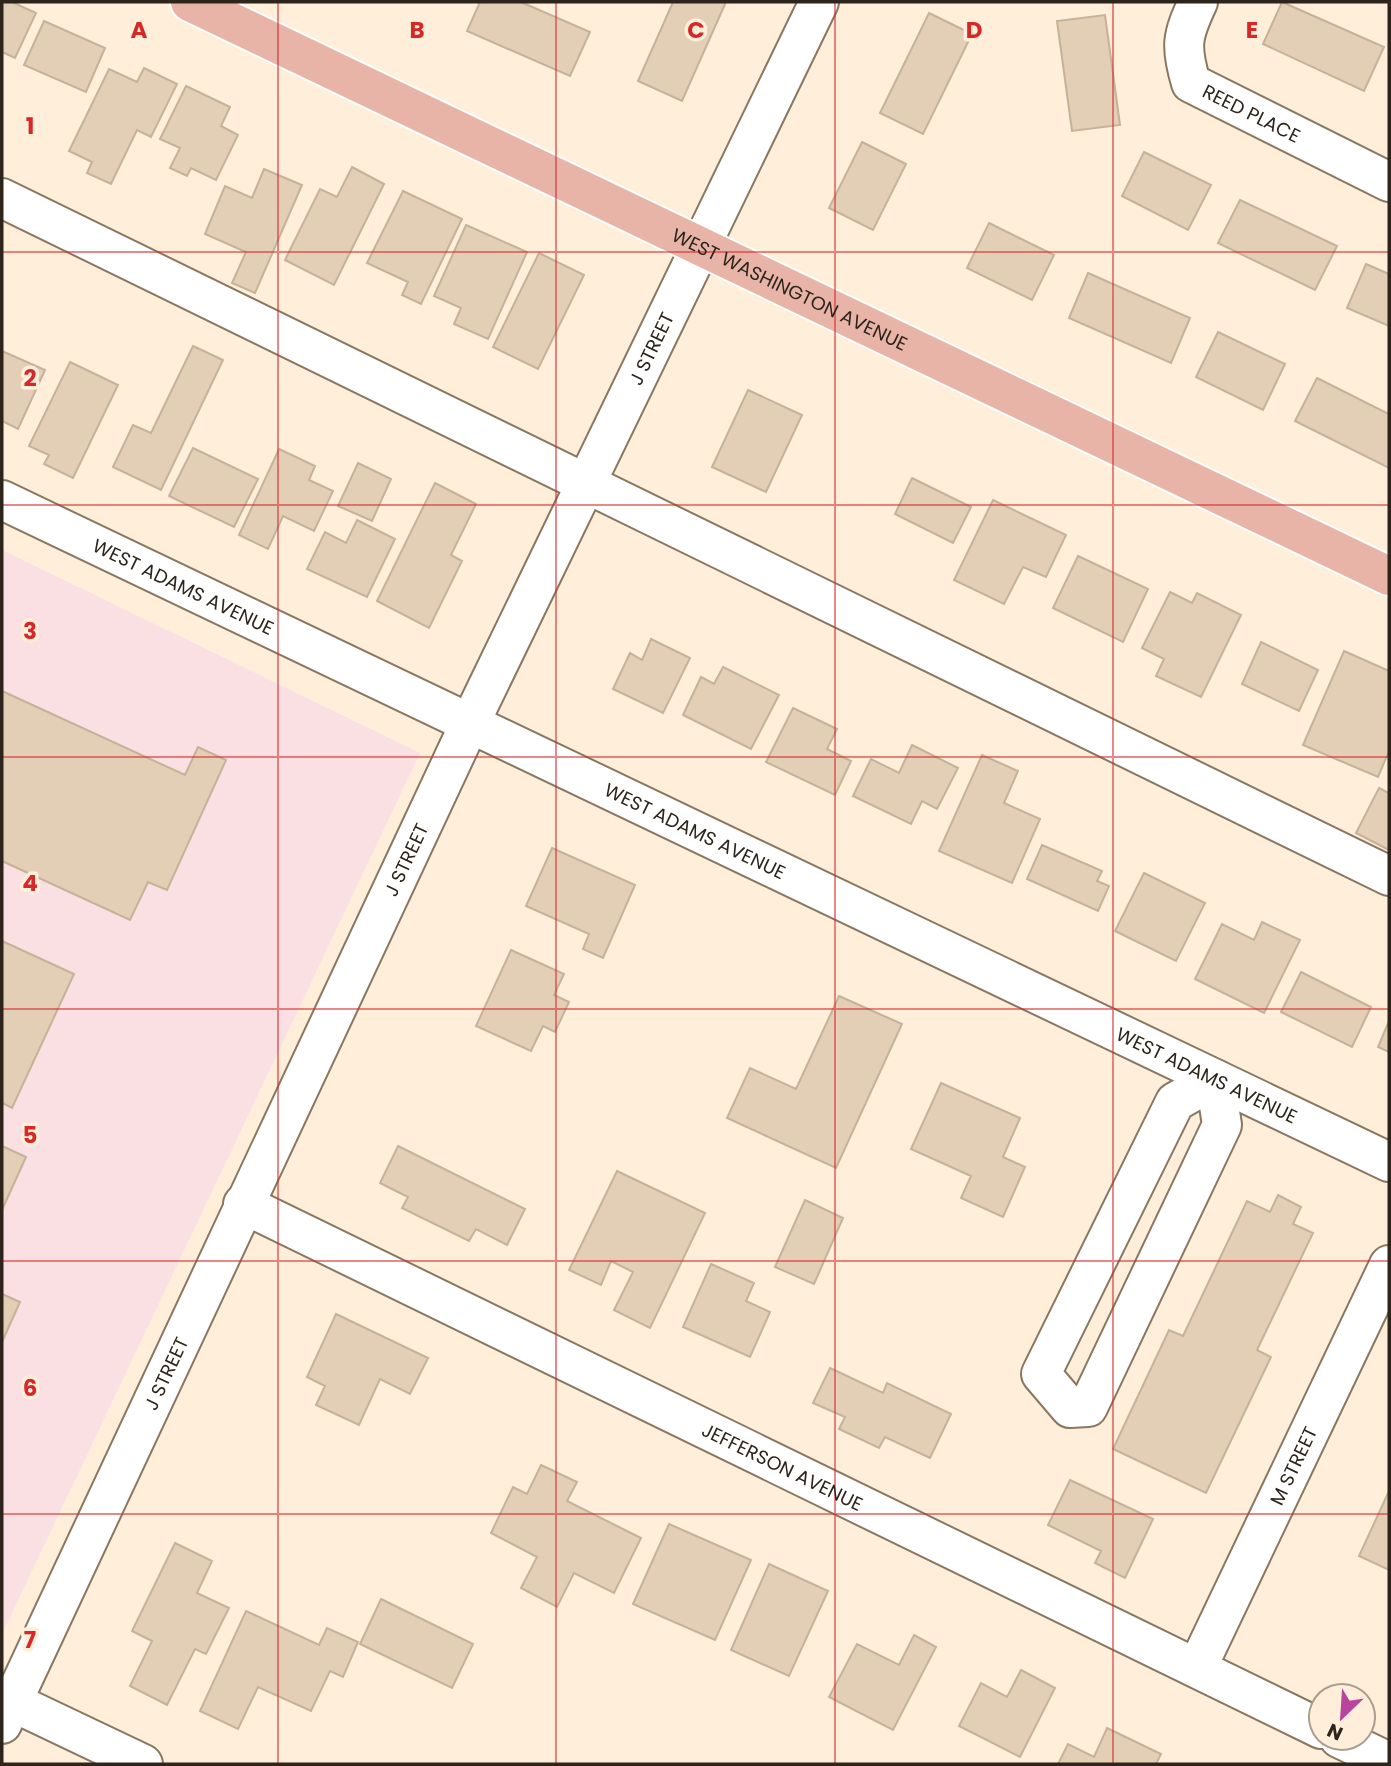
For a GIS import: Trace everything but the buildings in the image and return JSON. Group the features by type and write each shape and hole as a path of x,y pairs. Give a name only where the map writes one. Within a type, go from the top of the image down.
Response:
{"main road":[{"name":"WEST WASHINGTON AVENUE","path":"190,2 1389,576"}],"street":[{"name":"J STREET","path":"5,1707 470,723 819,2"},
{"name":"REED PLACE","path":"1198,2 1185,28 1182,51 1191,83 1389,182"},
{"path":"2,198 585,486 1389,876"},
{"name":"WEST ADAMS AVENUE","path":"2,500 1389,1162"},
{"path":"1215,1079 1222,1125 1088,1407 1070,1408 1041,1374 1174,1102 1215,1079"},
{"name":"JEFFERSON AVENUE","path":"243,1204 1307,1722"},
{"name":"M STREET","path":"1196,1668 1389,1265"},
{"path":"5,1707 143,1764"},
{"path":"1368,1752 1389,1762"}],"shaded area":[{"path":"2,550 420,753 2,1634"}]}
